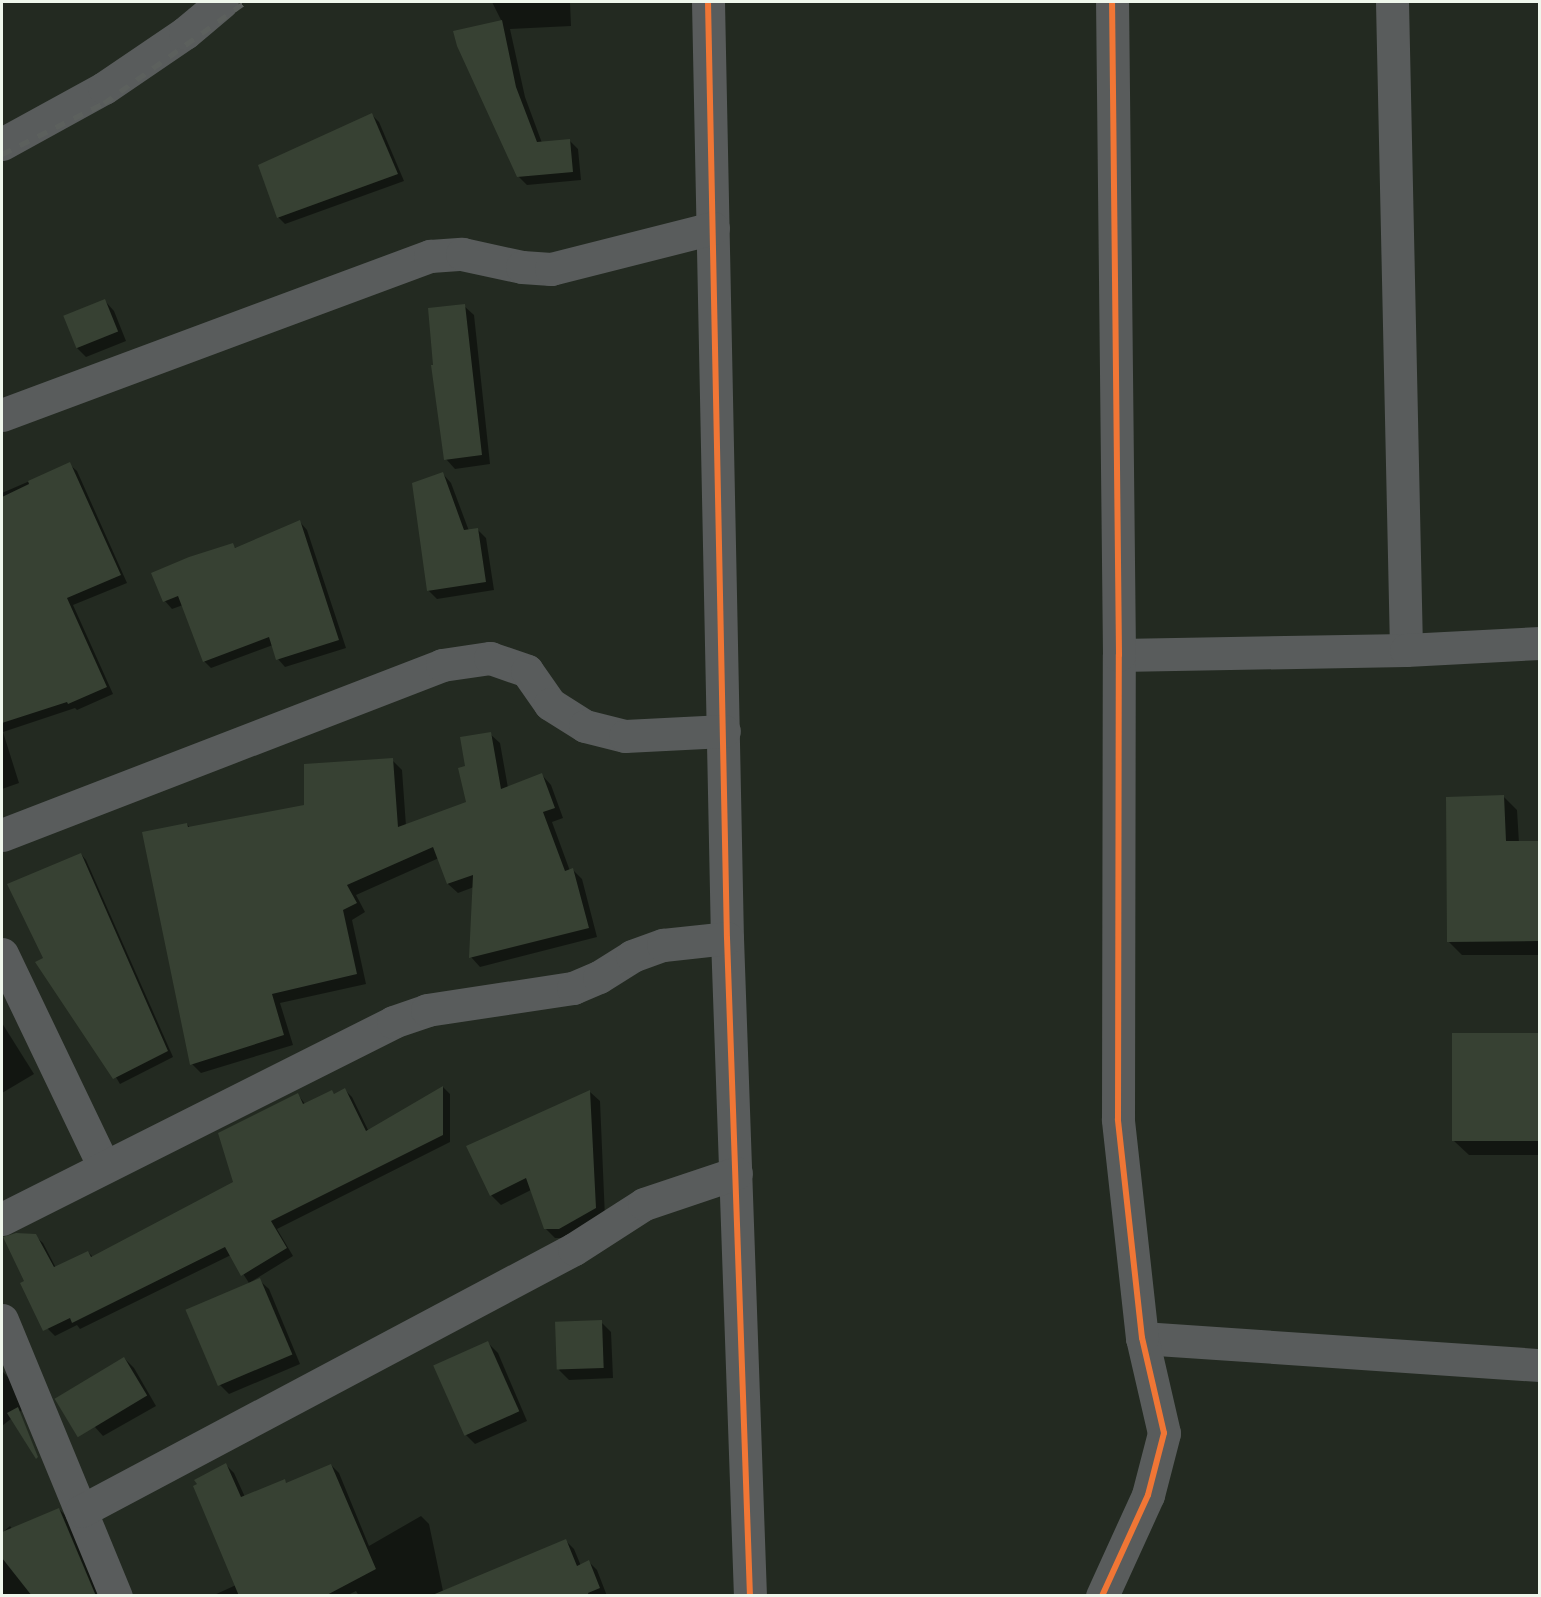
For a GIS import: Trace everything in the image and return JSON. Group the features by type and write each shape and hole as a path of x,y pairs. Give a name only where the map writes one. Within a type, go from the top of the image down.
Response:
{"street":[{"path":"2,144 104,88 184,33 222,2"},
{"path":"708,2 727,938 748,1595"},
{"path":"1102,1596 1148,1495 1164,1433 1142,1338 1118,1119 1119,654 1112,2"},
{"path":"1392,2 1406,650"},
{"path":"2,415 430,256 462,254 522,267 551,268 713,228"},
{"path":"1119,654 1406,650 1539,643"},
{"path":"2,835 442,665 490,658 527,671 550,704 585,726 625,736 724,730"},
{"path":"2,1219 393,1022 428,1010 573,988 599,977 632,956 663,945 727,938"},
{"path":"2,954 104,1167"},
{"path":"81,1511 574,1249 644,1204 736,1173"},
{"path":"2,1320 116,1596"},
{"path":"1142,1338 1539,1365"}],"building":[{"path":"502,20 516,87 537,142 570,139 573,172 517,177 457,46 453,31"},
{"path":"372,113 398,174 277,218 258,165"},
{"path":"105,299 118,331 76,348 63,316"},
{"path":"465,304 482,455 444,460 431,365 433,365 428,308"},
{"path":"70,462 121,575 67,598 107,687 68,704 67,702 2,723 2,497 29,484 28,481"},
{"path":"443,472 464,530 478,528 486,582 427,591 412,483"},
{"path":"300,520 339,640 276,660 269,637 203,662 178,596 163,602 151,573 189,557 233,543 235,548"},
{"path":"491,732 501,789 542,773 555,808 543,812 565,871 573,868 589,928 469,958 473,875 447,884 433,847 347,885 357,903 343,910 357,974 272,994 284,1035 190,1065 142,832 187,823 188,827 304,805 304,764 393,758 398,827 466,802 458,768 465,766 460,737"},
{"path":"1504,795 1506,841 1539,841 1539,941 1447,942 1446,797"},
{"path":"81,853 168,1051 113,1079 35,962 43,958 7,884"},
{"path":"1452,1033 1539,1033 1539,1141 1452,1141"},
{"path":"443,1086 443,1135 271,1221 287,1248 241,1276 225,1247 72,1323 70,1318 43,1331 20,1283 24,1281 3,1237 16,1233 36,1234 54,1267 88,1251 91,1257 233,1182 218,1133 298,1093 303,1104 332,1090 334,1094 345,1088 366,1131"},
{"path":"590,1090 596,1208 559,1229 544,1229 526,1178 490,1196 466,1146"},
{"path":"260,1278 292,1354 218,1386 185,1310"},
{"path":"602,1320 604,1368 557,1370 555,1322"},
{"path":"488,1341 519,1411 465,1436 433,1365"},
{"path":"124,1357 147,1396 78,1437 55,1399"},
{"path":"18,1407 38,1457 36,1459 7,1413"},
{"path":"226,1463 241,1497 285,1479 286,1483 331,1464 376,1569 325,1596 239,1596 193,1486 197,1484 194,1480"},
{"path":"59,1508 96,1596 32,1596 2,1558 2,1532"},
{"path":"566,1539 577,1566 589,1560 600,1588 588,1593 589,1596 430,1596"}],"railway":[{"path":"2,154 104,103 245,2"}],"cycle path":[{"path":"708,2 727,938 750,1596"},
{"path":"1102,1596 1148,1495 1164,1433 1142,1338 1118,1119 1119,655 1112,2"}]}
